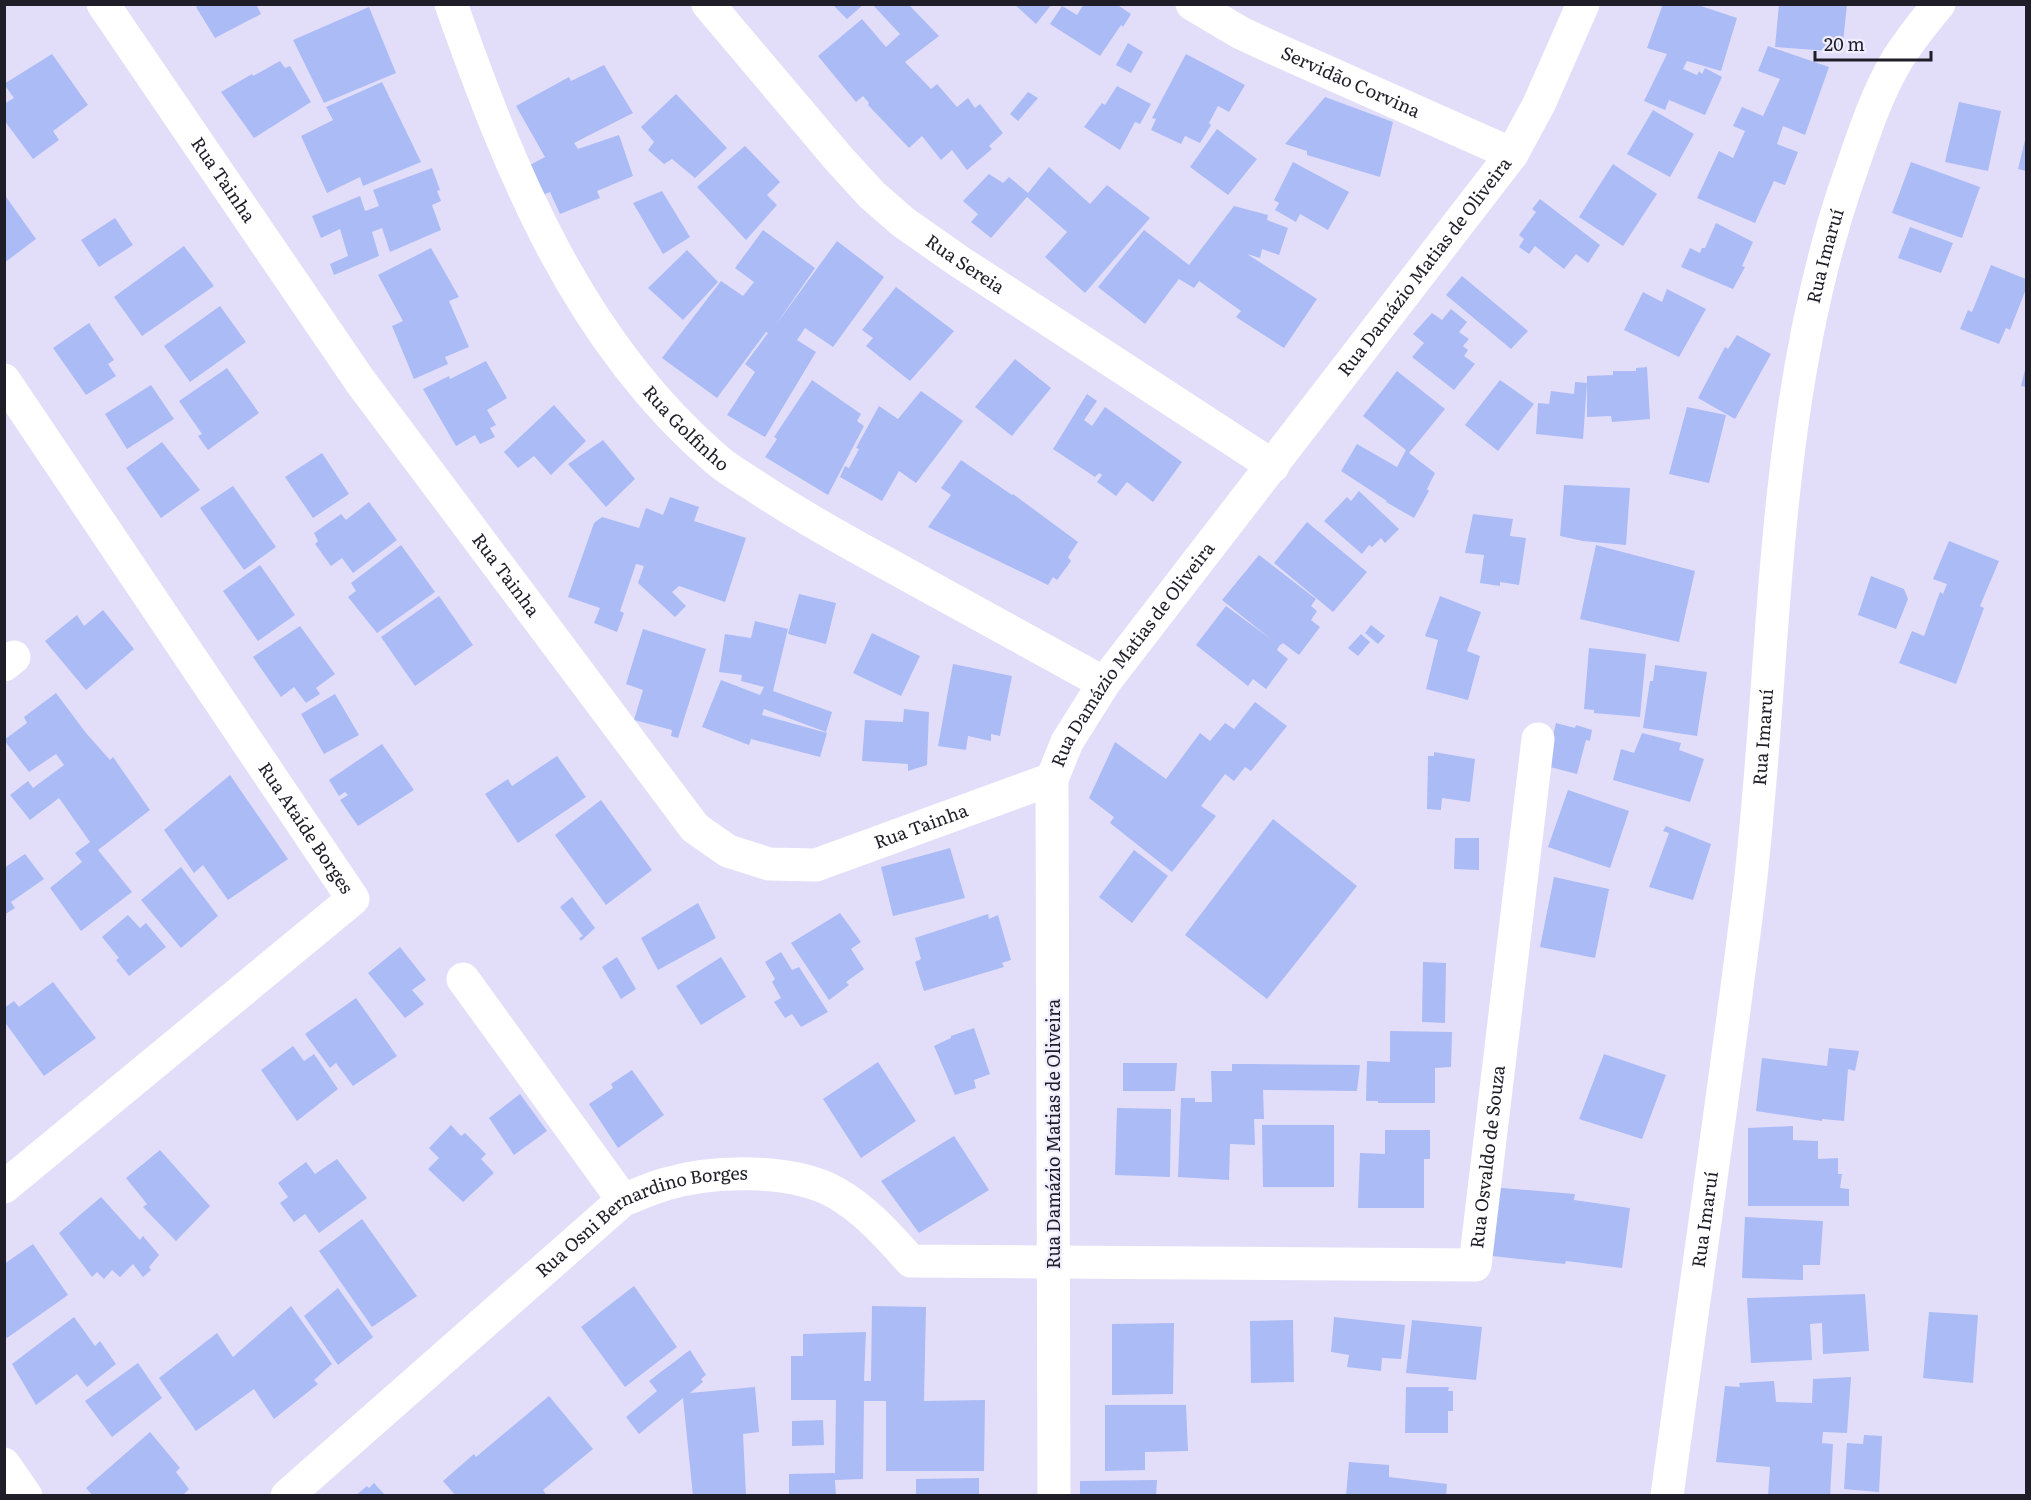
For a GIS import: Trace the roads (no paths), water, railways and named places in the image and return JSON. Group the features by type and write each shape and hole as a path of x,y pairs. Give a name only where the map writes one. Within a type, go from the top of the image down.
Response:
{"street":[{"name":"Rua Tainha","path":"104,4 360,381 695,828 728,851 769,864 816,865 1052,779"},
{"name":"Rua Golfinho","path":"451,4 487,107 519,181 561,265 596,322 634,376 666,411 717,461 792,511 1104,683"},
{"name":"Rua Sereia","path":"708,4 839,159 872,195 903,222 960,262 1273,466"},
{"name":"Servidão Corvina","path":"1192,4 1241,33 1512,154"},
{"name":"Rua Damázio Matias de Oliveira","path":"1054,1496 1052,779 1066,742 1104,683 1512,154 1539,104 1582,4"},
{"name":"Rua Imaruí","path":"1667,1496 1749,894 1762,763 1781,513 1800,367 1830,234 1878,100 1896,62 1938,4"},
{"name":"Rua Ataíde Borges","path":"4,381 353,900 4,1187"},
{"name":"Rua Osvaldo de Souza","path":"1054,1263 1475,1265 1538,739"},
{"path":"463,979 622,1200"},
{"name":"Rua Osni Bernardino Borges","path":"287,1496 622,1200 666,1184 707,1176 754,1173 800,1180 836,1193 871,1218 910,1261 1054,1263"},
{"path":"4,1464 26,1496"}]}
